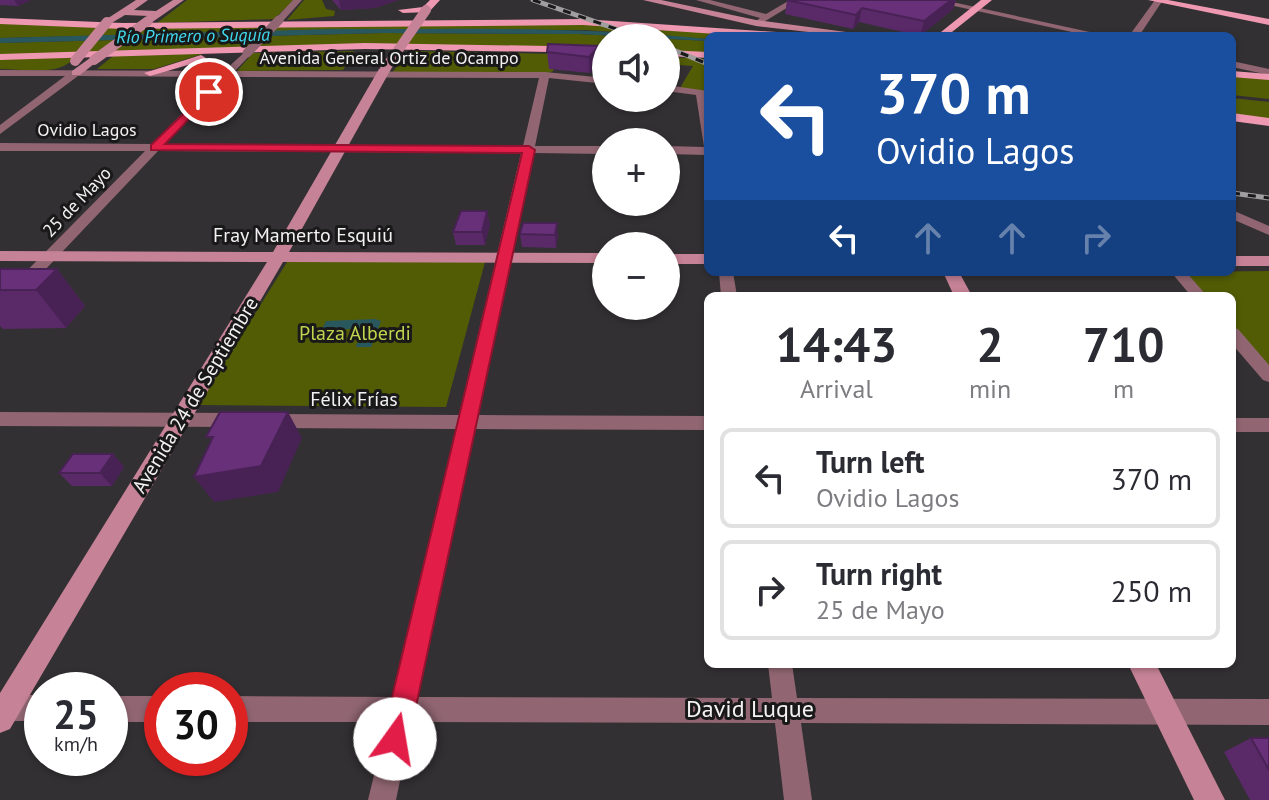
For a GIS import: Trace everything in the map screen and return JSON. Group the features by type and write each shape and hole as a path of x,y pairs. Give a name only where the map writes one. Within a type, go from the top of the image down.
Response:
{"main road":[{"path":"76,67 112,18 143,0"},
{"path":"76,67 94,60 179,0"},
{"path":"648,0 756,23 836,32"},
{"path":"946,32 987,0"},
{"path":"1157,0 1269,21"},
{"path":"1168,0 1269,21"},
{"path":"283,21 432,2"},
{"name":"Avenida 24 de Septiembre","path":"2,712 278,257 384,72 432,2"},
{"path":"112,18 152,18"},
{"path":"0,21 123,26 283,21 583,22 732,32"},
{"path":"0,58 385,46 592,50"},
{"path":"150,73 242,51"},
{"path":"680,54 704,55"},
{"path":"1236,74 1269,75"},
{"path":"1236,118 1269,122"},
{"name":"Fray Mamerto Esquiú","path":"0,256 592,258"},
{"path":"680,259 704,259"},
{"path":"1236,261 1269,261"},
{"path":"1144,668 1210,800"}],"street":[{"path":"283,21 298,0"},
{"path":"700,0 767,17"},
{"path":"742,10 756,23 796,0"},
{"path":"931,0 1084,32"},
{"path":"1137,32 1157,0"},
{"name":"25 de Mayo","path":"0,307 227,73 242,51 283,21"},
{"path":"1236,65 1269,75"},
{"path":"0,131 76,67"},
{"name":"Avenida General Ortiz de Ocampo","path":"0,73 76,67 150,73 384,72 545,75 592,80"},
{"path":"382,800 545,75"},
{"path":"680,90 704,93"},
{"name":"Ovidio Lagos","path":"0,147 592,150"},
{"path":"680,149 704,148"},
{"path":"1236,216 1269,231"},
{"path":"1182,276 1196,292"},
{"path":"1236,338 1269,376"},
{"name":"Félix Frías","path":"0,419 704,423"},
{"path":"1236,425 1269,425"},
{"path":"781,668 798,800"},
{"name":"David Luque","path":"248,709 1269,712"},
{"path":"2,712 24,710"}],"green space":[{"path":"187,0 294,0 274,19 157,23"},
{"path":"304,0 322,0 326,9 335,11 334,16 287,20"},
{"path":"0,21 81,25 583,22 613,24 592,24 592,31 362,29 0,38"},
{"path":"680,29 732,32 704,32 704,39 680,37"},
{"path":"383,33 592,35 592,50 365,46 0,57 0,43"},
{"path":"680,40 704,41 704,54 680,53"},
{"path":"354,51 343,70 237,71 253,53"},
{"path":"408,51 592,55 592,60 558,58 553,71 545,75 392,73"},
{"path":"206,53 154,69 97,69 113,56"},
{"path":"75,57 51,70 0,69 0,59"},
{"path":"680,58 704,59 704,91 680,88 693,66 680,65"},
{"path":"1236,74 1269,77 1269,99 1236,95"},
{"path":"1236,98 1269,102 1269,122 1236,118"},
{"name":"Plaza Alberdi","path":"289,259 485,262 446,407 198,405"},
{"path":"1236,271 1269,271 1269,369 1236,331 1236,292 1202,292 1188,276 1236,276"}],"water":[{"name":"Río Primero o Suquía","path":"333,29 592,31 592,35 383,33 0,43 0,38"},
{"path":"680,37 704,39 680,39"},
{"path":"326,321 381,321 371,347 356,347 357,343 367,343 370,337 360,336 363,328 321,331"}],"building":[{"path":"787,0 951,0 924,21 862,8 856,15"},
{"path":"548,44 592,46 589,57 547,52"},
{"path":"461,211 487,211 482,232 453,232"},
{"path":"523,223 557,223 555,235 520,234"},
{"path":"0,269 57,269 36,290 0,290"},
{"path":"220,412 288,412 261,466 194,477 213,437 206,437"},
{"path":"73,454 113,454 100,473 59,473"},
{"path":"1251,738 1269,738 1269,770"}],"railway":[{"path":"533,0 602,24"},
{"path":"680,53 704,62"},
{"path":"1236,194 1269,198"}],"route":[{"path":"209,92 155,148 529,150 395,739"}]}
